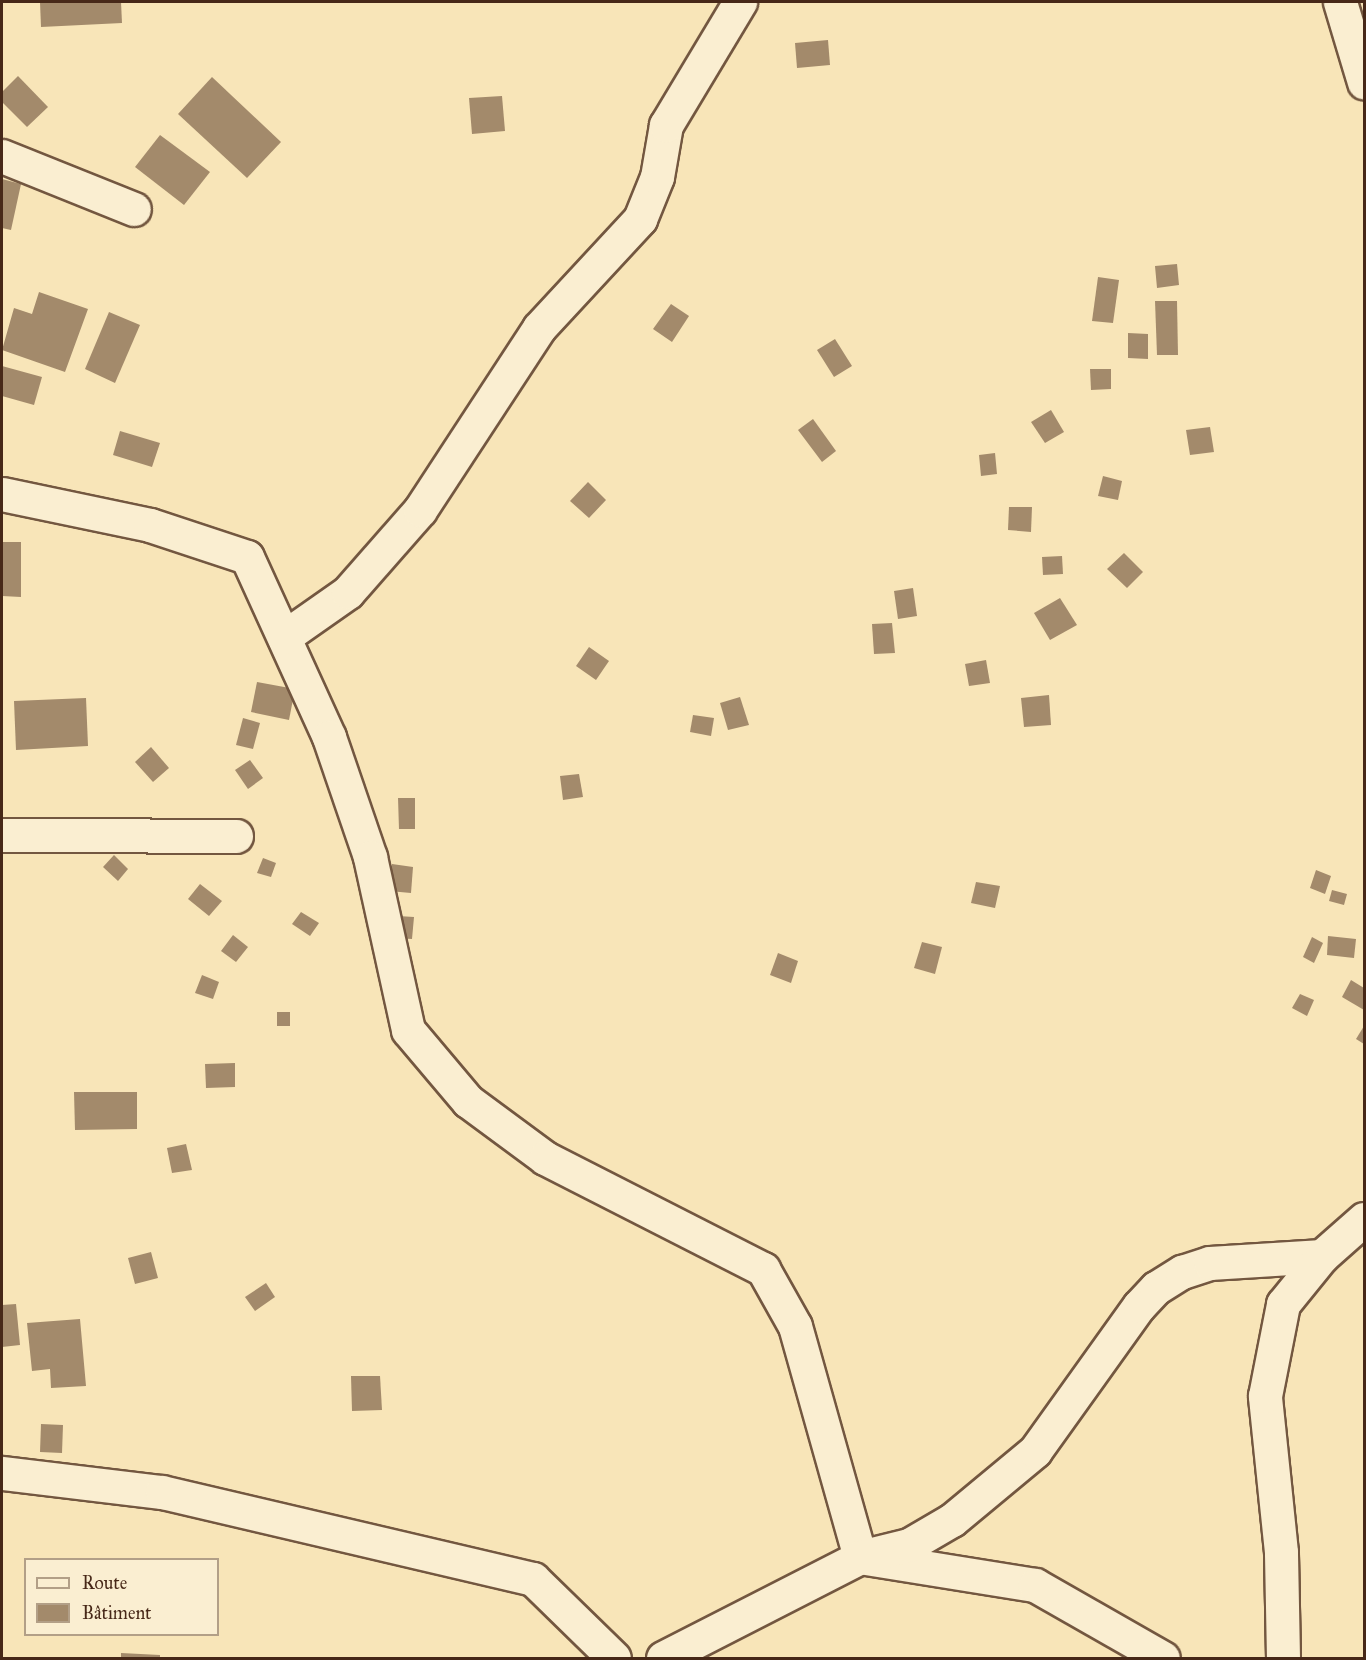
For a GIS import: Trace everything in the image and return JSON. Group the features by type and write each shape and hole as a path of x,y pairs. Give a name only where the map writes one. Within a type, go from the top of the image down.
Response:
{"street":[{"path":"284,637 348,592 420,510 539,328 639,219 657,177 666,125 740,2"},
{"path":"1340,2 1365,82"},
{"path":"2,156 134,209"},
{"path":"2,494 150,525 247,557 329,737 370,857 408,1030 468,1101 545,1158 763,1269 795,1326 860,1557"},
{"path":"2,835 236,836"},
{"path":"1283,1659 1281,1552 1265,1396 1283,1304 1322,1256 1365,1219"},
{"path":"663,1659 860,1557 909,1545 952,1520 1035,1451 1139,1306 1156,1288 1182,1272 1209,1263 1322,1256"},
{"path":"2,1473 162,1492 533,1580 614,1659"},
{"path":"860,1557 1035,1586 1163,1659"}],"building":[{"path":"40,2 121,2 122,23 41,27"},
{"path":"828,40 830,65 797,68 795,43"},
{"path":"18,76 48,107 27,127 2,102 2,92"},
{"path":"212,77 281,142 247,178 178,114"},
{"path":"502,96 505,131 472,134 469,98"},
{"path":"160,135 210,172 184,205 135,167"},
{"path":"2,179 21,184 11,230 2,228"},
{"path":"1177,264 1179,285 1157,288 1155,266"},
{"path":"1098,277 1119,280 1113,323 1092,321"},
{"path":"39,292 88,309 65,372 2,350 14,308 32,314"},
{"path":"1155,301 1177,301 1178,355 1157,355"},
{"path":"671,304 689,316 672,342 653,329"},
{"path":"109,312 140,325 115,383 85,369"},
{"path":"1128,333 1148,334 1148,359 1128,358"},
{"path":"835,339 852,366 834,377 817,350"},
{"path":"2,366 42,377 34,405 2,396"},
{"path":"1090,369 1111,369 1111,389 1091,390"},
{"path":"1051,410 1064,432 1045,443 1031,422"},
{"path":"813,419 836,451 822,462 798,430"},
{"path":"1210,427 1214,452 1190,455 1186,430"},
{"path":"120,431 160,443 152,467 113,455"},
{"path":"995,453 997,474 981,476 979,455"},
{"path":"1103,476 1122,481 1118,500 1098,496"},
{"path":"588,482 606,500 589,518 570,501"},
{"path":"1009,507 1032,507 1031,532 1008,530"},
{"path":"2,542 21,542 21,597 2,596"},
{"path":"1124,553 1143,572 1127,588 1107,569"},
{"path":"1062,556 1063,574 1043,575 1042,557"},
{"path":"913,588 917,616 898,619 894,591"},
{"path":"1060,598 1077,625 1050,640 1034,613"},
{"path":"892,623 895,653 874,654 872,624"},
{"path":"589,647 609,661 596,680 576,666"},
{"path":"986,660 990,683 969,686 965,664"},
{"path":"257,682 295,689 289,720 251,712"},
{"path":"1049,695 1051,725 1024,727 1021,698"},
{"path":"740,697 749,725 728,730 720,703"},
{"path":"86,698 88,746 16,750 14,701"},
{"path":"693,715 714,718 711,736 690,732"},
{"path":"243,718 260,723 253,749 236,745"},
{"path":"151,747 169,768 153,782 135,762"},
{"path":"250,760 263,778 248,789 235,770"},
{"path":"579,774 583,797 563,800 560,776"},
{"path":"398,798 415,798 415,829 399,829"},
{"path":"114,855 128,869 118,881 103,867"},
{"path":"263,858 276,863 271,877 257,873"},
{"path":"392,864 413,867 411,893 389,891"},
{"path":"1316,870 1331,876 1325,894 1310,888"},
{"path":"976,882 1000,886 995,908 971,903"},
{"path":"200,884 222,901 209,916 188,899"},
{"path":"1332,890 1347,894 1344,905 1329,901"},
{"path":"301,912 319,923 310,936 292,924"},
{"path":"398,916 414,917 412,939 396,938"},
{"path":"233,935 248,947 236,962 221,951"},
{"path":"1328,936 1356,939 1354,958 1327,955"},
{"path":"1312,937 1323,943 1314,963 1303,957"},
{"path":"922,942 942,947 935,974 914,968"},
{"path":"778,953 798,961 791,983 770,975"},
{"path":"202,975 219,982 213,999 195,993"},
{"path":"1351,980 1364,988 1364,1010 1342,997"},
{"path":"1300,994 1314,1000 1307,1016 1292,1008"},
{"path":"277,1012 290,1012 290,1026 277,1026"},
{"path":"1364,1026 1364,1044 1356,1039"},
{"path":"235,1063 235,1087 206,1088 205,1064"},
{"path":"74,1092 137,1092 137,1129 75,1130"},
{"path":"186,1144 192,1170 172,1173 167,1148"},
{"path":"151,1252 158,1278 135,1284 128,1258"},
{"path":"266,1283 275,1297 255,1311 245,1297"},
{"path":"16,1304 20,1345 2,1347 2,1305"},
{"path":"80,1319 86,1386 51,1388 50,1369 32,1371 27,1323"},
{"path":"351,1376 380,1376 382,1410 352,1411"},
{"path":"41,1424 63,1425 62,1453 40,1452"},
{"path":"121,1653 160,1655 160,1658 121,1658"}]}
